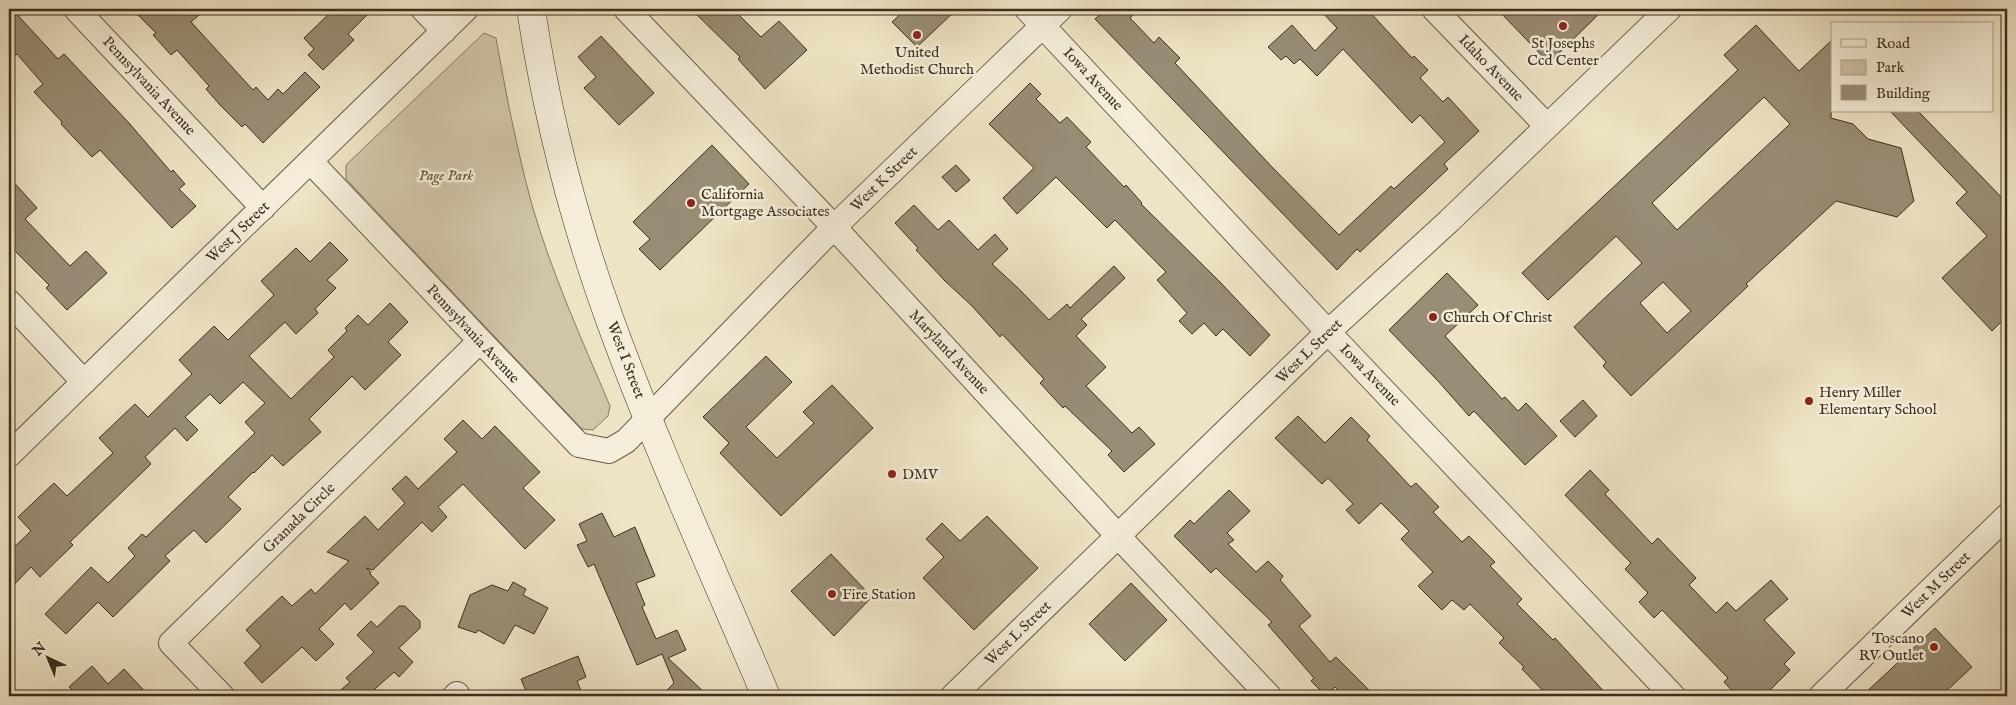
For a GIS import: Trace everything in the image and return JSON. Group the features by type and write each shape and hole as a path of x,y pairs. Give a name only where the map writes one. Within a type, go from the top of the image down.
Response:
{"street":[{"name":"Pennsylvania Avenue","path":"76,9 263,208"},
{"path":"423,9 444,31"},
{"name":"West J Street","path":"9,455 466,9"},
{"name":"West I Street","path":"531,9 539,64 561,162 587,251 611,323 648,417 766,696"},
{"name":"Maryland Avenue","path":"626,9 834,227 1118,536 1269,696"},
{"name":"West K Street","path":"648,417 834,227 1035,17 1060,9"},
{"name":"Idaho Avenue","path":"1434,9 1547,126"},
{"name":"West L Street","path":"953,696 1328,332 1449,221 1669,9"},
{"name":"Iowa Avenue","path":"1035,17 1328,332 1673,696"},
{"name":"Pennsylvania Avenue","path":"311,162 579,445 610,451 626,441 648,417"},
{"path":"9,302 84,382"},
{"name":"Granada Circle","path":"222,696 171,643 480,341"},
{"name":"West M Street","path":"1821,696 2007,516"}],"green space":[{"name":"Page Park","path":"484,33 496,38 517,143 540,231 568,307 610,406 608,416 593,430 582,429 346,179 346,165"}],"building":[{"path":"9,9 12,9 58,59 64,54 129,123 171,172 173,170 185,184 179,189 196,206 172,228 100,150 92,157 61,124 62,122 34,92 43,84 17,54 9,61"},
{"path":"132,9 206,9 191,22 253,90 256,87 268,100 278,89 283,94 305,72 320,87 263,143 245,124 242,127 220,105 206,89 209,86 177,50 171,55 153,35 156,33"},
{"path":"334,9 373,9 348,34 354,40 323,70 308,55 314,49 304,38"},
{"path":"691,9 733,9 761,37 779,21 807,50 765,89 738,59 740,57"},
{"name":"United Methodist Church","path":"906,9 957,9 917,47 892,22"},
{"path":"1106,9 1139,9 1130,18 1154,43 1159,37 1180,58 1175,63 1271,166 1339,235 1391,186 1394,189 1445,142 1420,115 1412,123 1343,49 1317,76 1300,59 1294,64 1286,56 1281,60 1268,47 1292,25 1315,51 1337,28 1319,9 1367,9 1412,58 1414,56 1428,70 1420,78 1443,102 1448,97 1479,131 1444,164 1448,169 1360,252 1357,249 1337,270 1095,19"},
{"name":"St Josephs Ccd Center","path":"1497,9 1604,9 1549,63"},
{"path":"1756,25 1799,71 1831,41 1831,118 1853,124 1868,139 1901,148 1914,201 1897,217 1836,201 1746,284 1748,286 1631,396 1603,366 1606,362 1574,327 1642,263 1616,236 1548,300 1522,273 1738,70 1724,55","holes":["1764,97 1790,124 1677,230 1652,203","1663,282 1691,311 1667,333 1640,303"]},
{"path":"601,36 654,93 619,125 584,88 596,77 578,57"},
{"path":"1030,83 1041,94 1036,99 1060,123 1067,117 1091,142 1086,147 1124,187 1126,185 1141,204 1220,282 1270,335 1250,356 1223,329 1216,336 1204,323 1192,334 1179,321 1187,313 1157,280 1166,272 1115,220 1107,228 1056,177 1017,214 1003,198 1034,168 989,124"},
{"path":"1891,112 1919,112 2007,203 2007,316 1992,331 1942,278 1987,236 1956,203 1967,192"},
{"name":"California Mortgage Associates","path":"712,145 749,184 660,270 639,249 650,239 633,222"},
{"path":"956,165 970,180 956,192 942,177"},
{"path":"9,177 37,208 25,219 70,266 86,251 107,273 67,310 46,288 49,285 9,245"},
{"path":"914,205 938,230 949,220 978,250 995,234 1008,249 992,264 1049,320 1067,304 1070,308 1114,266 1125,278 1081,319 1087,325 1076,336 1106,367 1086,386 1132,433 1139,427 1155,444 1124,472 1108,455 1112,451 1065,406 1063,408 1040,383 1044,379 1002,334 1000,337 916,250 918,248 895,223"},
{"path":"330,242 348,260 327,280 336,288 315,309 318,313 296,334 285,322 249,356 291,399 334,357 328,350 347,331 345,328 358,315 368,325 390,303 408,322 388,342 401,355 365,390 352,376 309,419 321,432 283,466 272,455 228,497 241,509 206,543 194,530 165,556 170,561 113,617 98,602 66,634 45,614 91,567 108,583 135,556 128,548 142,534 146,537 255,433 245,422 265,403 243,382 220,404 210,394 185,417 198,430 187,441 175,428 145,457 151,464 70,542 73,545 40,577 31,567 9,590 9,552 31,531 18,517 54,483 67,496 113,453 99,438 135,404 148,417 192,374 179,360 214,326 228,340 274,295 261,281 296,248 310,262"},
{"path":"1447,273 1478,305 1445,336 1502,399 1505,397 1518,411 1526,403 1557,436 1525,465 1474,411 1469,416 1389,330"},
{"path":"766,356 792,382 746,427 777,458 814,423 803,412 832,385 873,428 781,516 720,453 729,443 703,417"},
{"path":"1583,400 1597,416 1575,437 1560,421"},
{"path":"1298,416 1325,443 1351,417 1370,436 1367,440 1411,487 1416,483 1439,507 1433,512 1462,542 1469,536 1495,562 1490,566 1522,599 1517,604 1553,640 1555,638 1608,696 1548,696 1522,669 1524,667 1499,643 1504,638 1470,604 1464,610 1452,600 1442,610 1418,586 1433,572 1401,539 1409,531 1381,503 1359,524 1346,510 1353,504 1328,478 1322,484 1275,438"},
{"path":"463,420 482,439 495,426 540,472 523,488 555,520 525,549 463,484 438,507 447,517 432,532 422,522 373,570 366,568 379,583 351,610 345,603 319,629 334,644 316,661 302,647 262,683 244,663 261,646 246,630 282,596 292,606 311,589 315,594 349,561 327,552 365,516 378,530 405,503 392,489 406,476 418,489 457,452 444,439"},
{"path":"1590,470 1609,490 1605,494 1652,544 1658,538 1696,578 1689,585 1716,613 1727,602 1736,611 1771,580 1788,599 1764,620 1795,653 1784,664 1790,670 1764,696 1737,696 1724,682 1728,678 1662,610 1654,618 1639,602 1648,593 1625,569 1631,563 1565,495"},
{"path":"1229,490 1250,511 1227,533 1234,540 1228,544 1256,572 1268,561 1283,576 1280,580 1311,616 1299,626 1330,662 1336,657 1375,696 1344,696 1335,687 1326,696 1311,681 1314,678 1268,625 1272,622 1216,568 1211,573 1174,536 1190,520 1194,524"},
{"path":"602,513 614,537 635,527 655,576 636,583 645,605 642,607 656,639 677,630 686,650 668,658 708,696 661,696 674,683 662,654 637,665 594,564 588,567 577,545 587,541 579,524"},
{"path":"987,516 1038,568 974,630 923,578 944,557 926,539 942,523 960,541"},
{"name":"Fire Station","path":"831,554 872,597 834,636 791,591"},
{"path":"513,582 526,589 523,595 548,608 534,634 515,625 504,644 478,630 476,633 458,627 470,595 492,585 508,591"},
{"path":"1131,583 1167,620 1125,661 1089,624"},
{"path":"399,606 405,606 420,621 420,628 399,648 413,662 399,677 394,672 367,696 334,696 350,682 346,678 374,652 357,635 371,621 377,627"},
{"name":"Toscano RV Outlet","path":"1935,628 1972,667 1941,696 1862,696"},
{"path":"578,656 586,677 577,681 583,696 549,696 547,691 528,696 521,679"},
{"path":"92,666 108,684 124,669 149,696 78,696 69,687"}],"place":[{"name":"St Josephs Ccd Center","path":"1563,26"},
{"name":"United Methodist Church","path":"917,35"},
{"name":"California Mortgage Associates","path":"691,203"},
{"name":"Church Of Christ","path":"1433,317"},
{"name":"Henry Miller Elementary School","path":"1809,401"},
{"name":"DMV","path":"892,474"},
{"name":"Fire Station","path":"832,594"},
{"name":"Toscano RV Outlet","path":"1934,647"}]}
